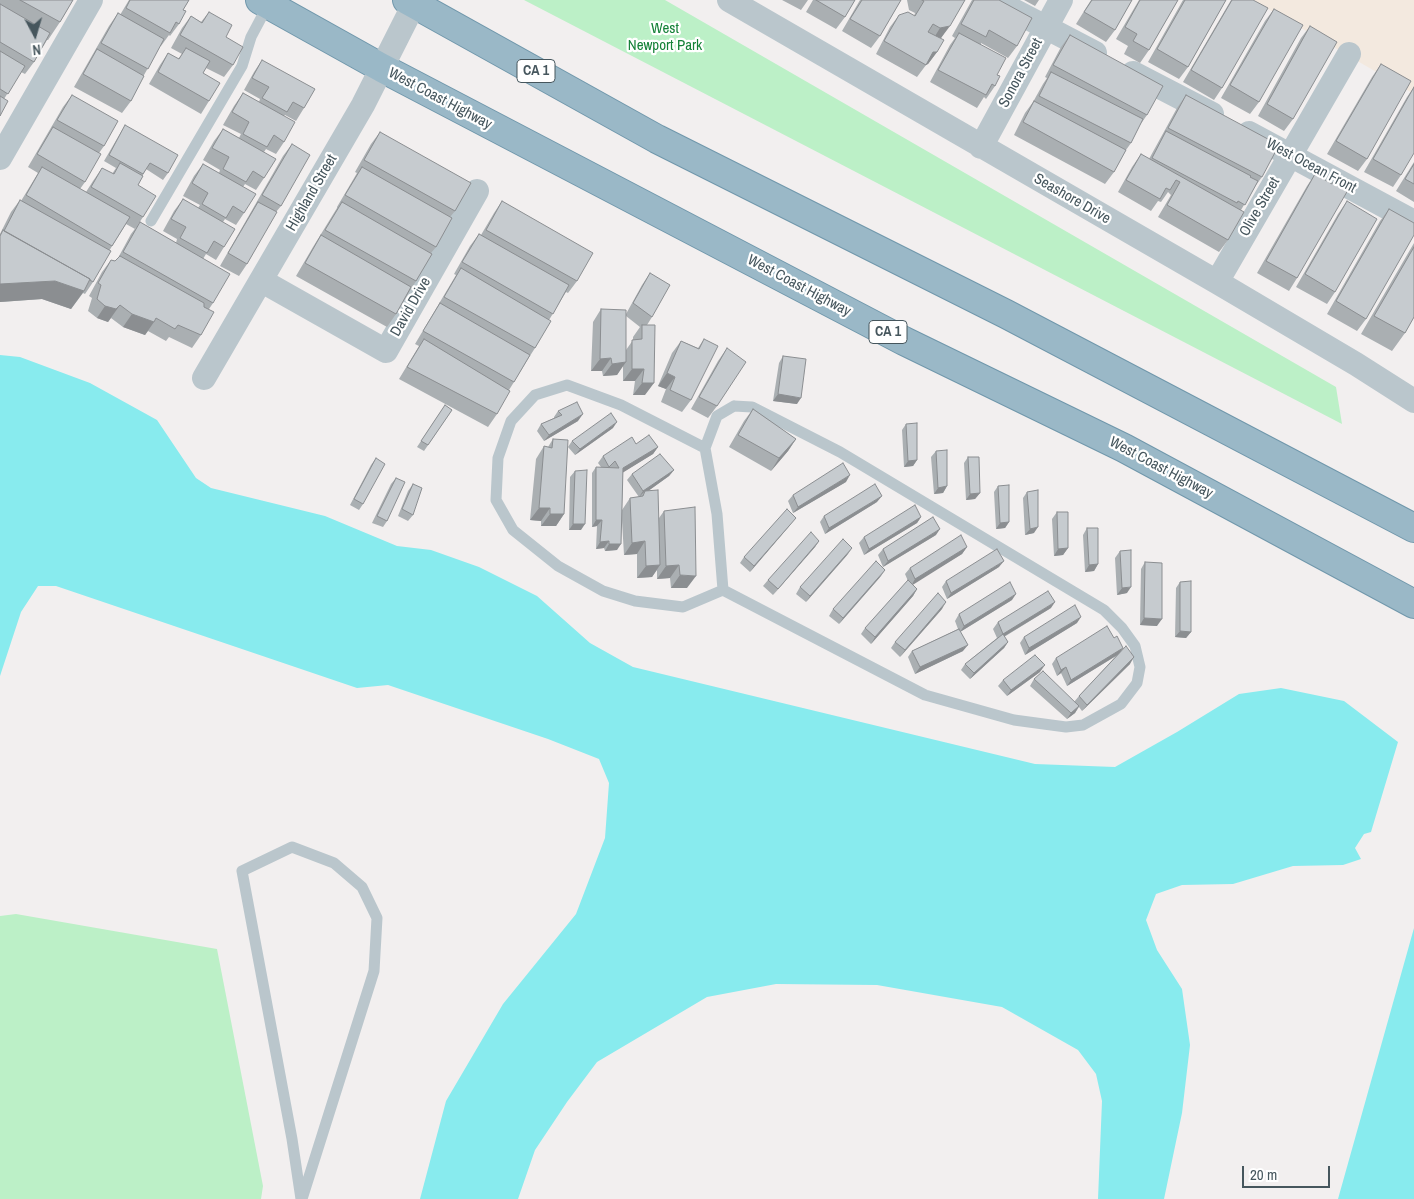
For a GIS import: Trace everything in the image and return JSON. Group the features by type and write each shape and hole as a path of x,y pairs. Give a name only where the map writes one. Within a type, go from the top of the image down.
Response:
{"highway":[{"name":"West Coast Highway","path":"264,2 382,68 904,341 1124,448 1405,598"},
{"name":"CA 1","path":"410,2 657,139 1006,314 1414,528"}],"street":[{"path":"0,158 91,0"},
{"name":"Seashore Drive","path":"729,0 1217,282 1356,364 1414,401"},
{"name":"West Ocean Front","path":"994,0 1291,155 1414,222"},
{"name":"Sonora Street","path":"981,147 1061,0"},
{"name":"Highland Street","path":"204,378 363,105 382,68 410,2"},
{"name":"Olive Street","path":"1217,282 1349,54"},
{"name":"David Drive","path":"262,281 386,351 476,191"}],"lane":[{"path":"151,221 242,66 264,2"},
{"path":"705,448 621,404 567,385 535,395 511,420 498,458 496,500 513,530 558,566 603,591 635,601 683,607 723,590"},
{"path":"734,406 752,407 840,452 1104,610 1122,628 1135,646 1140,667 1137,683 1121,704 1083,725 1066,727 1014,720 925,695 723,590 717,514 705,448 717,416 734,406"},
{"path":"292,847 334,863 362,887 377,918 374,971 302,1199 242,871 292,847"}],"green space":[{"name":"West Newport Park","path":"524,0 665,0 1336,387 1342,424"},
{"path":"16,914 217,949 263,1186 261,1199 0,1199 0,916"}],"sand":[{"path":"1253,0 1414,0 1414,94"}],"water":[{"path":"0,355 20,357 90,383 157,420 196,478 211,488 325,516 397,546 431,550 479,567 537,596 590,643 633,667 1035,764 1115,767 1239,694 1281,688 1344,701 1398,742 1371,832 1364,834 1355,848 1361,859 1343,865 1293,866 1233,884 1182,885 1156,894 1146,920 1157,950 1182,989 1190,1045 1182,1113 1164,1199 1098,1199 1102,1101 1096,1074 1078,1050 1002,1007 877,985 776,984 707,997 597,1062 535,1150 518,1199 420,1199 446,1101 503,1004 576,914 605,838 609,783 599,759 548,739 388,685 357,688 56,586 38,586 21,612 0,676"},
{"path":"1414,928 1414,1199 1338,1199"}],"building":[{"path":"20,0 73,0 60,22"},
{"path":"130,0 189,0 183,10 186,11 179,24 176,22 170,33 126,8"},
{"path":"816,0 855,0 845,17"},
{"path":"862,0 901,0 880,36 850,19"},
{"path":"922,0 965,0 950,26 940,28 933,24 928,32 944,40 937,52 933,52 926,65 884,41 899,15 908,12 915,16 924,1"},
{"path":"974,0 999,0 1032,18 1017,46 989,30 986,37 961,24"},
{"path":"1092,0 1132,0 1115,30 1084,12"},
{"path":"1140,0 1178,0 1149,50 1133,41 1137,34 1125,27"},
{"path":"1185,0 1226,0 1188,67 1157,49"},
{"path":"1232,0 1253,0 1268,8 1222,88 1191,70"},
{"path":"0,4 50,33 34,62 0,42"},
{"path":"1274,9 1303,25 1259,102 1230,85"},
{"path":"209,12 232,25 226,37 243,47 233,65 180,35 191,16 202,23"},
{"path":"118,13 164,39 148,69 101,43"},
{"path":"1310,26 1337,42 1293,119 1267,104"},
{"path":"959,33 1006,58 997,75 1000,76 995,86 992,84 986,95 938,70"},
{"path":"1070,35 1163,86 1147,115 1053,65"},
{"path":"186,48 210,61 203,73 220,83 209,101 158,72 168,53 179,59"},
{"path":"97,49 144,76 131,101 83,74"},
{"path":"0,51 25,66 8,94 0,89"},
{"path":"262,60 315,89 304,108 293,102 287,112 262,98 269,87 252,78"},
{"path":"1381,64 1411,81 1367,159 1336,141"},
{"path":"1051,72 1143,119 1131,143 1039,96"},
{"path":"1414,87 1414,153 1401,175 1373,159"},
{"path":"243,93 295,122 284,142 274,135 267,147 243,134 249,122 232,112"},
{"path":"72,95 118,121 104,146 57,120"},
{"path":"1186,95 1279,145 1262,177 1168,128"},
{"path":"0,96 8,101 0,116"},
{"path":"1034,101 1126,150 1114,172 1023,122"},
{"path":"125,125 178,155 168,173 150,163 143,174 109,155"},
{"path":"53,127 101,154 85,182 37,154"},
{"path":"223,129 276,159 264,178 253,171 246,182 223,169 229,157 212,148"},
{"path":"1166,131 1258,181 1245,205 1238,201 1237,203 1152,158"},
{"path":"380,132 471,183 455,211 364,160"},
{"path":"292,144 310,155 281,206 262,195"},
{"path":"1141,154 1244,212 1228,240 1167,205 1180,182 1176,180 1170,190 1166,188 1160,199 1126,180"},
{"path":"120,163 143,176 138,185 156,196 143,217 91,187 102,168 114,174"},
{"path":"203,164 256,194 244,213 233,206 226,218 202,204 208,193 192,183"},
{"path":"1414,164 1414,184 1405,179"},
{"path":"42,167 130,217 112,246 26,195"},
{"path":"362,167 452,218 436,247 345,195"},
{"path":"1315,174 1332,184 1333,182 1348,190 1297,278 1266,261"},
{"path":"183,199 235,229 224,247 214,241 207,253 180,238 186,227 171,219"},
{"path":"20,200 111,251 93,282 4,231"},
{"path":"502,201 593,253 577,281 486,230"},
{"path":"1347,201 1377,219 1335,292 1305,274"},
{"path":"258,202 277,212 247,264 228,253"},
{"path":"342,202 432,254 416,281 325,230"},
{"path":"1389,209 1414,223 1414,235 1366,319 1336,301"},
{"path":"140,222 230,274 213,303 123,252"},
{"path":"3,230 90,279 84,291 55,281 0,284 0,236"},
{"path":"479,234 569,285 553,314 462,262"},
{"path":"321,235 411,287 396,314 305,263"},
{"path":"1414,247 1414,317 1405,333 1374,316"},
{"path":"120,256 204,303 204,307 214,312 201,335 178,325 175,329 156,318 154,322 132,314 120,305 116,309 105,306 97,299 101,285 98,283 111,260 115,261"},
{"path":"461,268 551,321 535,348 444,297"},
{"path":"650,273 670,285 652,317 633,303"},
{"path":"440,303 530,355 514,382 423,331"},
{"path":"601,309 626,310 626,362 612,364 611,358 600,359"},
{"path":"642,325 655,325 654,383 642,383 644,369 632,369 632,340 642,339"},
{"path":"424,339 510,391 497,414 407,367"},
{"path":"704,339 718,346 691,400 670,390 675,377 667,373 681,341 699,349"},
{"path":"727,348 746,362 717,406 699,397"},
{"path":"783,356 806,359 801,398 778,394"},
{"path":"577,402 583,414 549,435 541,424 562,415 558,411"},
{"path":"445,405 452,410 428,445 421,441"},
{"path":"753,409 796,439 779,458 738,435"},
{"path":"611,413 617,422 580,449 572,441"},
{"path":"917,423 917,460 908,461 906,424"},
{"path":"649,435 658,447 623,468 621,544 609,544 609,541 600,542 602,520 596,520 596,467 619,468 615,461 609,467 603,456 632,437 636,444"},
{"path":"553,439 568,440 564,514 550,514 550,508 539,508 544,446 552,448"},
{"path":"947,450 947,486 938,488 936,451"},
{"path":"660,454 674,470 643,491 632,474"},
{"path":"968,457 979,457 980,493 970,494"},
{"path":"376,458 385,464 363,504 354,499"},
{"path":"843,463 850,475 798,507 793,495"},
{"path":"587,470 585,524 573,524 575,471"},
{"path":"396,478 405,482 387,521 377,516"},
{"path":"413,484 422,488 413,515 402,509"},
{"path":"875,484 882,496 829,528 824,516"},
{"path":"1009,485 1009,522 1000,523 998,486"},
{"path":"658,490 660,565 646,566 645,541 632,543 630,498 643,496 645,491"},
{"path":"1038,490 1038,527 1030,529 1027,492"},
{"path":"915,505 921,517 869,549 864,537"},
{"path":"695,507 696,576 680,575 679,565 666,566 664,511"},
{"path":"787,509 796,518 754,566 744,557"},
{"path":"1057,512 1068,512 1068,548 1058,549"},
{"path":"933,517 940,529 888,561 883,549"},
{"path":"1087,528 1098,528 1098,564 1089,565"},
{"path":"811,532 819,541 778,589 768,580"},
{"path":"961,535 967,547 915,579 910,568"},
{"path":"843,539 852,548 810,596 800,587"},
{"path":"997,549 1004,561 951,593 946,581"},
{"path":"1131,550 1131,587 1122,588 1120,551"},
{"path":"876,561 885,570 843,618 833,609"},
{"path":"1145,562 1162,563 1162,619 1144,618"},
{"path":"908,580 917,589 875,637 865,628"},
{"path":"1191,581 1191,632 1180,631 1180,582"},
{"path":"1010,582 1016,594 964,626 959,614"},
{"path":"1048,591 1055,602 1003,634 998,622"},
{"path":"938,593 946,602 905,650 895,642"},
{"path":"1075,605 1081,617 1029,648 1024,637"},
{"path":"1107,626 1114,638 1117,636 1123,648 1071,680 1066,667 1061,670 1056,658"},
{"path":"959,629 968,645 920,667 912,651"},
{"path":"1003,634 1008,642 974,673 965,664"},
{"path":"1126,646 1134,657 1087,705 1079,696"},
{"path":"1035,655 1045,665 1011,690 1003,680"},
{"path":"1043,671 1079,706 1071,713 1034,679"}]}
